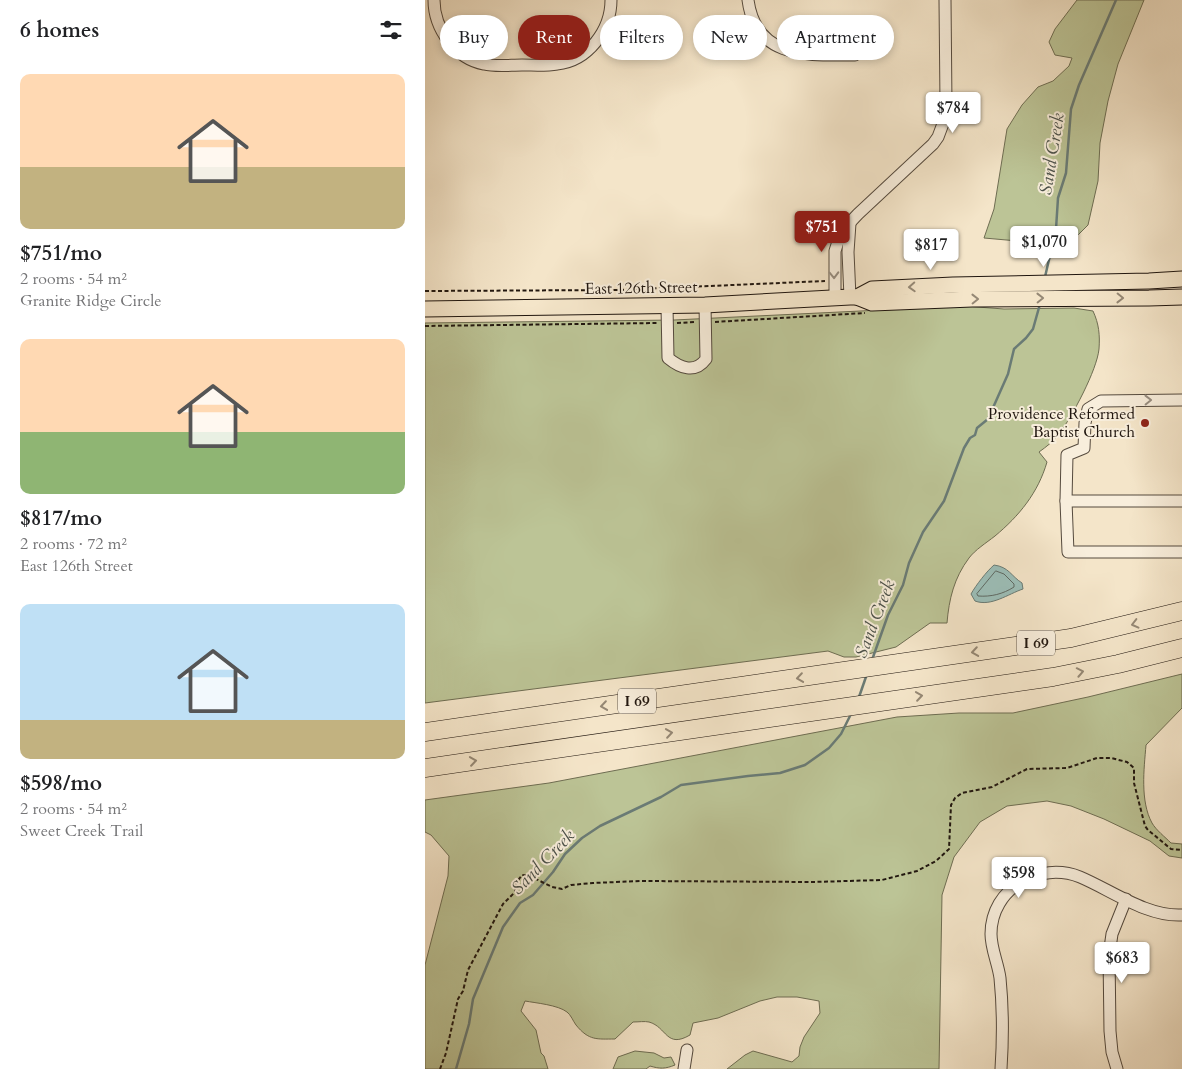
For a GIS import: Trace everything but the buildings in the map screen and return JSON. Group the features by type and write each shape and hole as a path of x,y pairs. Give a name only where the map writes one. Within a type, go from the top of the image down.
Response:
{"highway":[{"name":"I 69","path":"425,732 1071,638 1182,611"},
{"name":"I 69","path":"425,768 1072,673 1182,648"}],"main road":[{"name":"East 126th Street","path":"425,309 705,305 847,297 872,288 1075,283 1182,278"},
{"name":"East 126th Street","path":"847,297 872,303 1182,296"}],"street":[{"path":"435,0 439,24 452,45 469,59 485,65 494,65 557,64 579,56 592,47 602,34 608,20 611,0"},
{"path":"748,0 757,26 777,46"},
{"path":"847,297 834,281 837,242 841,232 927,151 938,137 944,121 946,104 945,0"},
{"path":"847,297 850,223"},
{"path":"667,306 668,358 676,365 690,370 702,365 706,359 705,305"},
{"path":"1182,400 1101,401 1088,409 1085,423 1084,448 1067,456 1066,501 1068,552 1182,552"},
{"path":"1066,501 1182,500"},
{"path":"1001,1069 1001,988 991,934 995,910 1008,891 1026,878 1047,872 1067,873 1126,900 1158,912 1182,915"},
{"path":"1117,1069 1110,1031 1109,955 1111,934 1126,900"},
{"path":"684,1069 687,1050"}],"path":[{"path":"425,291 618,290 834,281"},
{"path":"425,326 706,322 872,313"},
{"path":"440,1069 446,1053 458,999 463,991 468,970 503,904 515,892 516,883 519,878 526,875 562,889 571,885 640,881 813,882 882,880 917,871 936,861 949,849 951,805 955,798 962,793 992,787 1027,769 1067,768 1097,758 1111,758 1130,764 1133,768 1134,783 1145,826 1151,834 1166,846 1182,850"}],"green space":[{"path":"1077,0 1144,0 1118,64 1108,101 1100,143 1098,181 1088,225 1071,242 1059,249 1029,242 984,238 994,209 1007,129 1022,105 1038,87 1053,81 1069,66 1072,58 1055,55 1049,42 1055,29"},
{"path":"964,306 1004,309 1074,308 1093,311 1098,325 1099,349 1094,369 1077,405 1057,437 1039,452 1047,462 1033,494 1012,520 974,552 960,573 953,589 947,623 930,623 896,647 856,657 844,657 828,651 425,703 425,323 674,320"},
{"path":"1182,674 1182,708 1146,745 1144,795 1152,823 1171,843 1182,844 1182,858 1169,856 1150,841 1104,819 1071,806 1047,801 1007,806 980,822 954,857 942,895 939,1069 727,1069 753,1051 792,1062 799,1056 804,1037 820,1013 819,1001 797,997 777,997 760,1001 718,1018 693,1023 690,1035 676,1040 667,1036 660,1028 649,1022 633,1022 615,1039 594,1038 585,1034 568,1013 563,1010 525,1001 521,1011 536,1030 541,1053 544,1056 548,1069 425,1069 425,965 448,876 449,856 431,835 425,832 425,800 549,783 897,717 959,713 1013,713"},
{"path":"635,1051 654,1053 664,1058 671,1057 675,1065 663,1068 650,1066 646,1069 613,1069 618,1057"}],"water":[{"path":"994,565 1009,572 1022,583 1023,589 993,601 975,601 971,594"}],"waterway":[{"name":"Sand Creek","path":"1045,277 1056,229 1058,198 1066,173 1071,109 1079,85 1116,0"},
{"name":"Sand Creek","path":"872,660 888,615 903,585 909,563 923,532 944,501 964,448 970,438 975,435 977,428 988,419 1008,374 1014,349 1033,329 1040,304"},
{"name":"Sand Creek","path":"859,697 867,674"},
{"name":"Sand Creek","path":"456,1069 469,1024 473,999 503,927 520,903 533,895 553,872 565,854 582,838 600,826 661,797 681,785 780,773 805,765 829,748 841,734 851,714"}],"place":[{"name":"Providence Reformed Baptist Church","path":"1145,423"}]}
